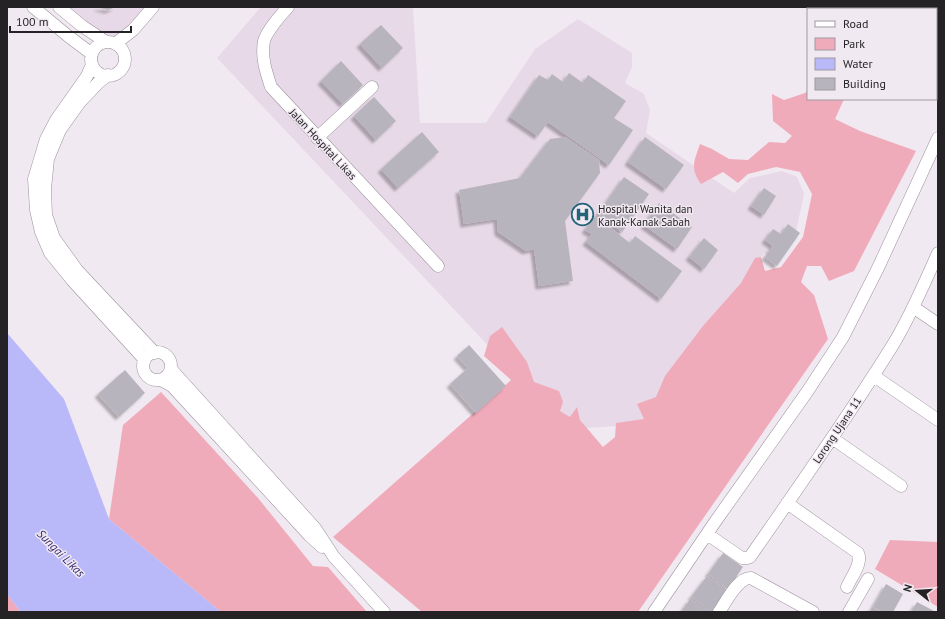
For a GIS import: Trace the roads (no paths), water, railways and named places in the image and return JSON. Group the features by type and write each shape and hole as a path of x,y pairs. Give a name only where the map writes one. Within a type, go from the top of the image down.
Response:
{"street":[{"path":"33,7 68,36 92,59 98,72 108,75"},
{"path":"59,7 82,26 115,46 124,62 118,72 108,75 80,102 60,130 48,159 45,189 46,215 54,238 77,270 155,353"},
{"path":"145,360 72,280 50,253 41,232 36,210 34,179 46,139 56,120 87,76 97,46 115,46 133,30 153,7"},
{"name":"Jalan Hospital Likas","path":"288,7 276,20 264,40 264,64 271,87 438,266"},
{"path":"317,138 372,87"},
{"path":"654,612 807,392 843,337 870,286 938,138"},
{"name":"Lorong Ujana 11","path":"707,534 742,558 750,557 874,376 913,307 938,254"},
{"path":"913,307 938,324"},
{"path":"161,380 168,376 171,369 171,364 167,356 164,354 155,353 147,356 145,360 145,374 152,380 161,380 172,386 309,535 334,557 384,612"},
{"path":"171,369 314,528 334,557"},
{"path":"874,376 938,420"},
{"path":"832,438 901,486"},
{"path":"787,503 858,553 860,557 859,562 847,587"},
{"path":"719,612 740,581 745,577 751,578 813,612"},
{"path":"849,612 868,579"}],"water":[{"name":"Sungai Likas","path":"7,333 64,399 109,519 221,612 20,611 7,594"}],"place":[{"name":"Hospital Wanita dan Kanak-Kanak Sabah","path":"583,215"}]}
